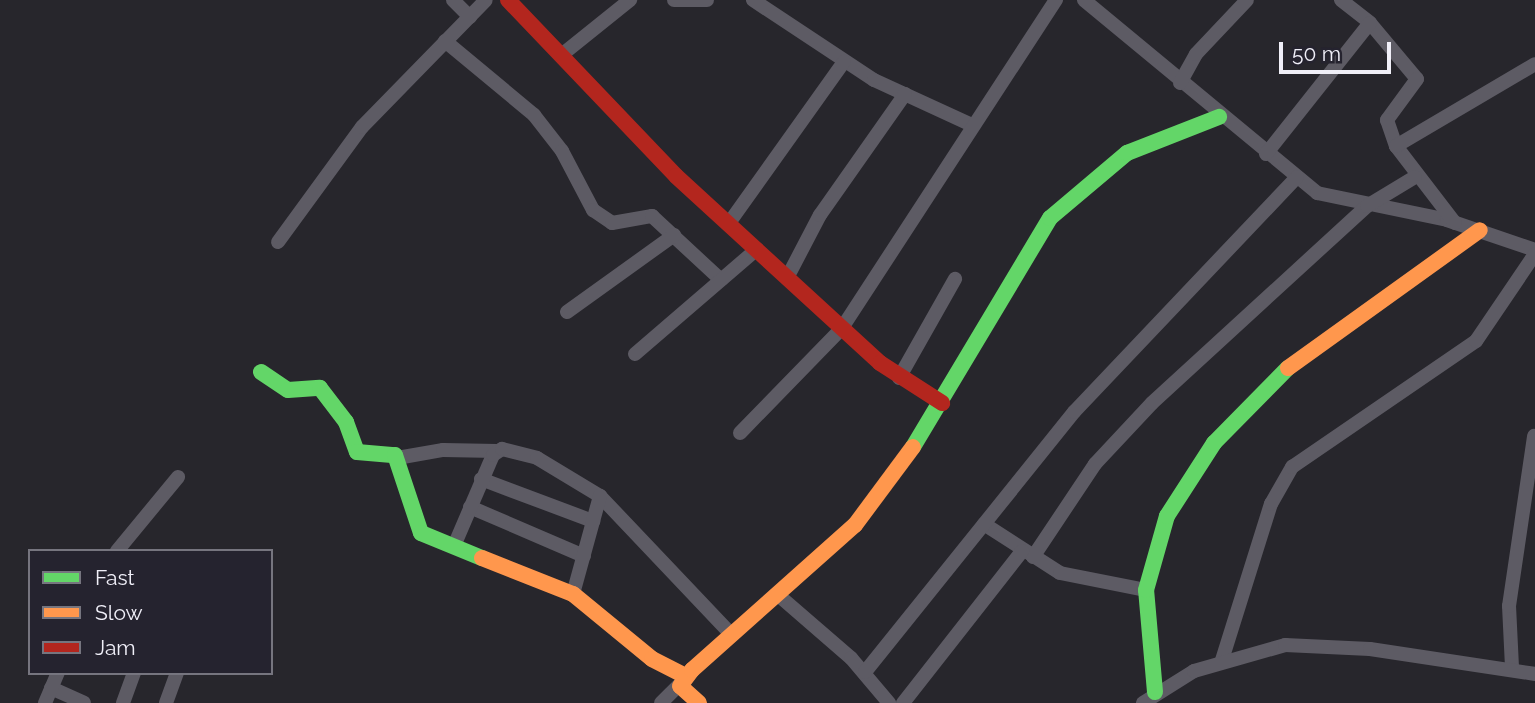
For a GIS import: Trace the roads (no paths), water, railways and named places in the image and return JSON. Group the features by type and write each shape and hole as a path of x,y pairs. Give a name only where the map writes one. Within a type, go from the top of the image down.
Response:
{"street":[{"path":"453,0 470,17"},
{"path":"278,242 362,127 486,0"},
{"path":"508,0 564,53 639,141 899,378 942,403"},
{"path":"564,53 630,0"},
{"path":"674,0 706,0"},
{"path":"753,0 844,62 972,125"},
{"path":"740,433 842,328 1056,0"},
{"path":"1084,0 1219,117 1317,193 1455,223 1535,252 1476,341 1292,467 1271,504 1222,660"},
{"path":"1180,83 1196,54 1247,0"},
{"path":"1341,0 1370,23 1417,79 1387,120 1396,146 1415,177 1455,223"},
{"path":"1266,153 1370,23"},
{"path":"445,41 534,115 604,219 652,216 721,280"},
{"path":"729,223 844,62"},
{"path":"1396,146 1535,64"},
{"path":"787,278 820,215 905,94"},
{"path":"661,703 731,634 881,498 942,403 1033,242 1070,194 1127,153 1219,117"},
{"path":"865,672 1074,412 1297,177"},
{"path":"902,703 1028,554 1095,464 1152,403 1367,206 1415,177"},
{"path":"1480,230 1266,384 1214,443 1167,516 1146,590 1149,697 1222,660 1316,643 1513,667 1535,674"},
{"path":"567,312 674,235"},
{"path":"635,354 757,249"},
{"path":"899,378 955,279"},
{"path":"261,372 288,390 317,386 346,422 357,452 397,458 443,450 497,451 537,458 600,496 731,634"},
{"path":"1513,667 1509,606 1534,436"},
{"path":"454,547 481,479 497,451"},
{"path":"397,458 416,529 573,594 652,659 683,680 699,703"},
{"path":"119,549 178,477"},
{"path":"481,479 593,521"},
{"path":"573,594 600,496"},
{"path":"470,507 584,556"},
{"path":"984,524 1060,572 1146,590"},
{"path":"777,594 865,672 889,703"},
{"path":"44,703 57,675"},
{"path":"123,703 133,675"},
{"path":"166,703 176,675"},
{"path":"51,688 84,703"}]}
